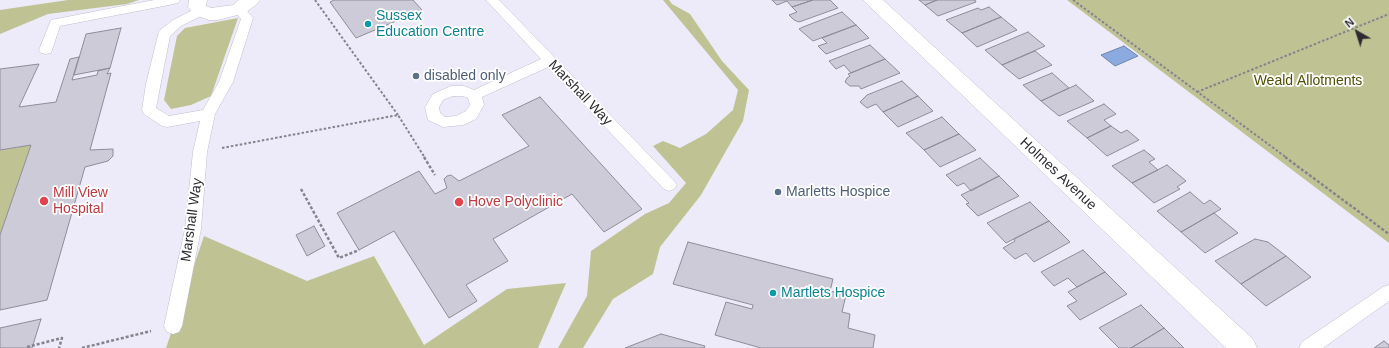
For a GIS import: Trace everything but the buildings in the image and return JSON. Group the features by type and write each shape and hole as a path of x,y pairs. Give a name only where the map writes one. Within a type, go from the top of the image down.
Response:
{"street":[{"name":"Holmes Avenue","path":"872,0 1244,348"},
{"name":"Marshall Way","path":"199,6 209,14 218,14 245,4"}],"lane":[{"path":"46,50 55,23 174,0"},
{"name":"Marshall Way","path":"492,0 669,185"},
{"name":"Marshall Way","path":"173,326 193,229 200,152 208,114 226,82 247,18 245,4"},
{"name":"Marshall Way","path":"199,6 176,22 164,34 149,110 167,122 208,114"},
{"path":"474,96 549,61"},
{"path":"1308,348 1389,292"}],"path":[{"path":"316,0 398,115 435,175"},
{"path":"1073,0 1389,234"},
{"path":"1197,92 1389,14"},
{"path":"200,152 398,115"},
{"path":"301,189 339,258 359,250"},
{"path":"82,348 173,326"},
{"path":"27,347 62,338 59,348"}],"green space":[{"path":"68,0 139,0 127,4 48,14 0,34 0,10"},
{"path":"663,0 669,0 672,4 690,14 722,61 749,90 743,121 701,195 660,247 653,274 613,299 583,348 558,348 587,296 591,251 645,214 669,203 686,183 653,146 663,141 680,148 706,134 733,110 738,90"},
{"name":"Weald Allotments","path":"1067,0 1389,0 1389,243"},
{"path":"238,18 211,96 191,105 171,109 164,100 177,36 185,28"},
{"path":"31,145 0,235 0,150"},
{"path":"204,236 307,281 374,256 424,345 507,289 566,283 538,348 166,348"}],"water":[{"path":"1124,46 1138,56 1115,66 1101,55"}],"place":[{"name":"Sussex Education Centre","path":"368,24"},
{"name":"disabled only","path":"416,76"},
{"name":"Marletts Hospice","path":"778,192"},
{"name":"Mill View Hospital","path":"44,201"},
{"name":"Hove Polyclinic","path":"459,202"},
{"name":"Martlets Hospice","path":"773,293"}]}
